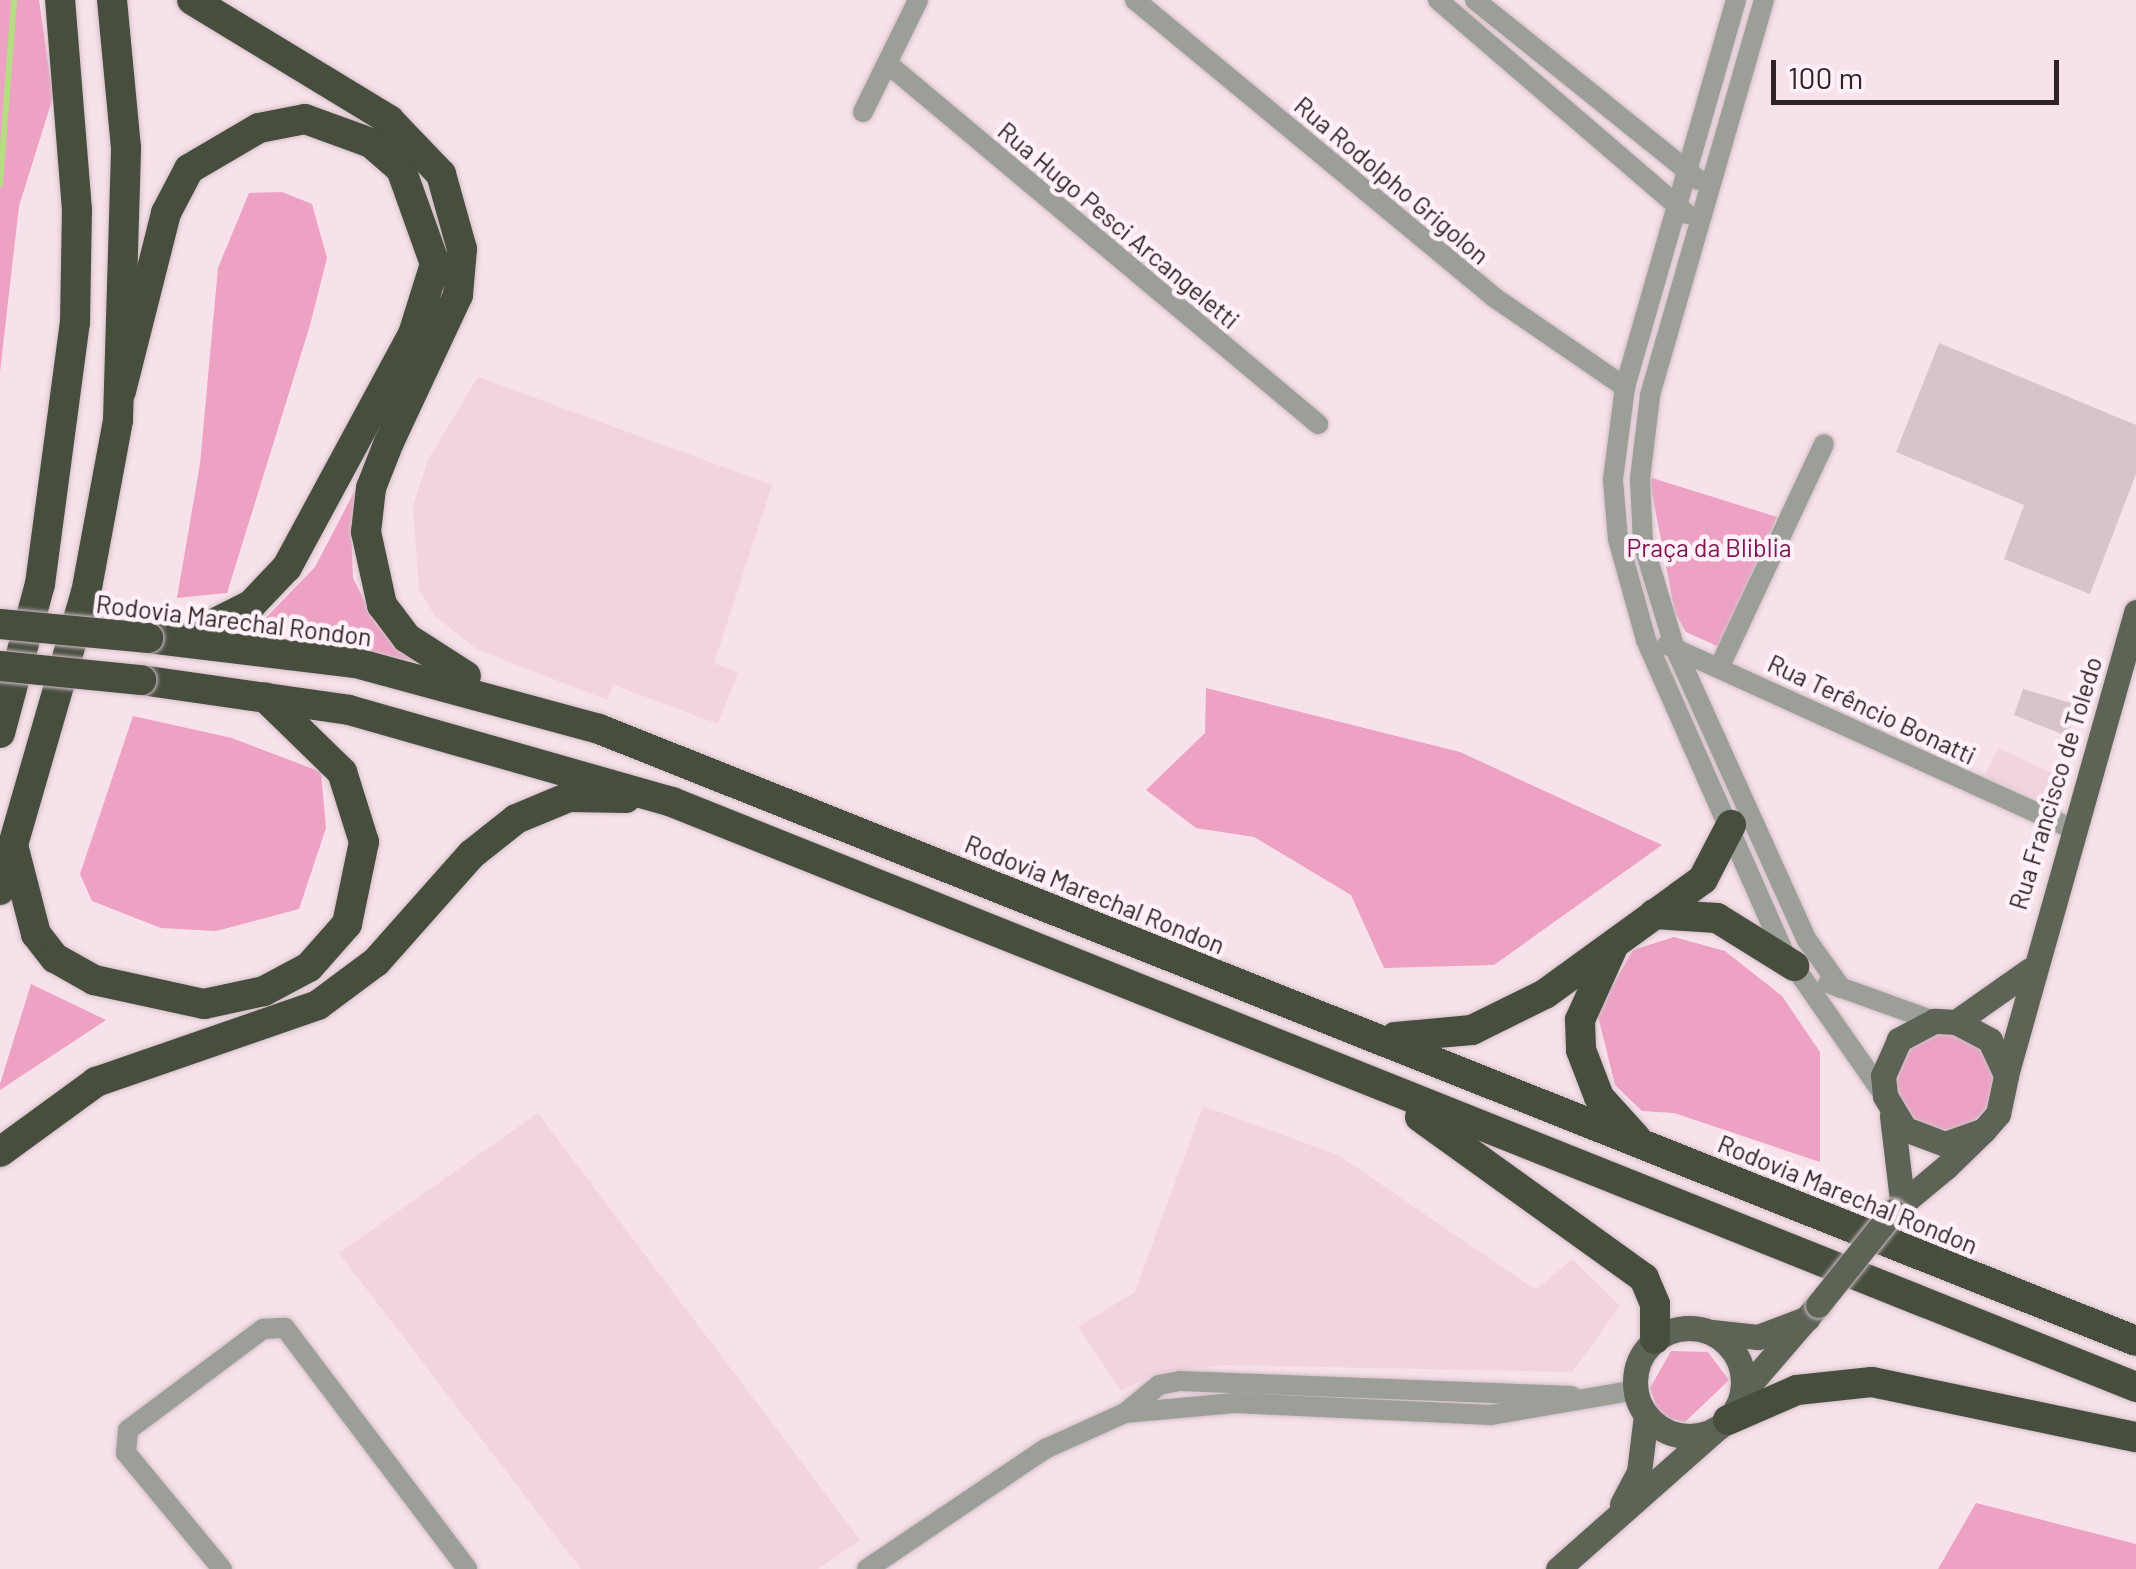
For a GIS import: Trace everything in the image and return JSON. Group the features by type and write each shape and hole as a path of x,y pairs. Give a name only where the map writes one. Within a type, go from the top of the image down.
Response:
{"highway":[{"path":"0,733 40,584 75,324 77,210 60,0"},
{"path":"112,0 126,148 122,390"},
{"path":"192,0 389,120 441,174 462,249 458,295 371,488 372,574 382,606 407,638 518,701"},
{"path":"0,890 86,593 122,390 166,212 189,169 222,143 305,119 371,143 401,169 434,264 412,334 287,567 251,605 163,640"},
{"name":"Rodovia Marechal Rondon","path":"0,624 356,663 518,701 2136,1341"},
{"path":"0,666 265,697 459,735 672,802 2136,1387"},
{"path":"13,845 36,934 56,958 94,980 204,1004 264,991 309,968 346,924 364,842 342,772 265,697"},
{"path":"0,1152 96,1082 318,1006 376,962 472,854 542,805 593,795 672,802"},
{"path":"1368,1035 1432,1039 1472,1030 1545,994 1716,866 1731,826"},
{"path":"1651,914 1717,918 1790,963"},
{"path":"1615,944 1580,1020 1581,1050 1599,1097 1641,1144"},
{"path":"1358,1078 1500,1169 1644,1278 1655,1304 1656,1339"},
{"path":"1729,1414 1797,1390 1872,1382 2136,1438"}],"main road":[{"name":"Rua Francisco de Toledo","path":"2006,1075 2030,970 2136,612"},
{"path":"1897,1205 1888,1057 1915,1028 1945,1022 2030,970"},
{"path":"1558,1569 1729,1414 1897,1205 1998,1114 2006,1075 1990,1040 1945,1022"},
{"path":"1888,1105 1934,1142 1984,1130"},
{"path":"1606,1524 1633,1491 1646,1414 1636,1390 1643,1353 1656,1339 1673,1330 1758,1337 1813,1311"},
{"path":"1712,1332 1734,1351 1729,1414"},
{"path":"1646,1414 1678,1435 1729,1414"}],"street":[{"path":"863,112 918,0"},
{"name":"Rua Rodolpho Grigolon","path":"1135,0 1495,298 1626,387"},
{"path":"1438,0 1700,224"},
{"path":"1474,0 1688,174 1711,186"},
{"path":"1736,0 1626,387 1614,480 1618,538 1646,640 1790,963 1888,1105"},
{"path":"1764,0 1650,396 1640,479 1643,543 1674,646 1808,940 1841,988"},
{"name":"Rua Hugo Pesci Arcangeletti","path":"888,64 1318,424"},
{"path":"1720,666 1824,444"},
{"name":"Rua Terêncio Bonatti","path":"1646,640 1674,646 1720,666 2074,830"},
{"path":"1790,963 1841,988 1945,1022"},
{"path":"222,1569 126,1453 128,1430 262,1329 285,1328 461,1567"},
{"path":"867,1569 1045,1449 1124,1413 1158,1385 1180,1381 1321,1384 1578,1397"},
{"path":"1320,1406 1321,1384"},
{"path":"1398,1388 1399,1410"},
{"path":"1124,1413 1320,1406 1491,1415 1636,1390"}],"shaded area":[{"path":"478,377 772,485 714,663 738,673 718,724 614,685 607,700 477,649 435,616 419,590 413,506 428,460"},
{"path":"1998,748 2067,780 2054,806 1985,776"},
{"path":"1203,1106 1338,1155 1536,1290 1572,1259 1620,1306 1572,1372 1225,1365 1159,1372 1121,1391 1078,1327 1135,1292"},
{"path":"538,1113 860,1540 818,1569 581,1569 339,1253"}],"green space":[{"path":"0,0 39,0 53,97 19,206 0,372"},
{"path":"282,192 312,204 327,258 310,325 227,593 177,598 200,464 218,268 249,193"},
{"path":"363,475 351,523 353,578 376,624 420,663 258,626 315,567"},
{"name":"Praça da Bliblia","path":"1649,477 1777,517 1719,647 1686,632 1675,613"},
{"path":"1206,688 1460,752 1662,845 1494,965 1384,968 1351,895 1254,837 1196,828 1146,790 1205,733"},
{"path":"133,716 232,738 321,772 326,828 299,909 216,931 161,928 92,901 80,874"},
{"path":"1674,937 1725,951 1782,996 1820,1052 1820,1162 1674,1113 1642,1111 1615,1085 1597,1012 1633,950"},
{"path":"31,984 106,1020 0,1090 0,1084"},
{"path":"1945,1032 1972,1040 1986,1054 1994,1081 1986,1108 1972,1122 1945,1130 1918,1122 1904,1108 1896,1081 1904,1054 1918,1040"},
{"path":"1671,1351 1708,1352 1729,1380 1685,1422 1660,1417 1650,1388"},
{"path":"1976,1503 2136,1544 2136,1569 1938,1569"}],"building":[{"path":"1939,343 2136,425 2136,474 2090,594 2004,559 2024,505 1896,452"},
{"path":"2023,689 2078,705 2067,736 2014,715"}],"waterway":[{"path":"0,184 14,0"}]}
